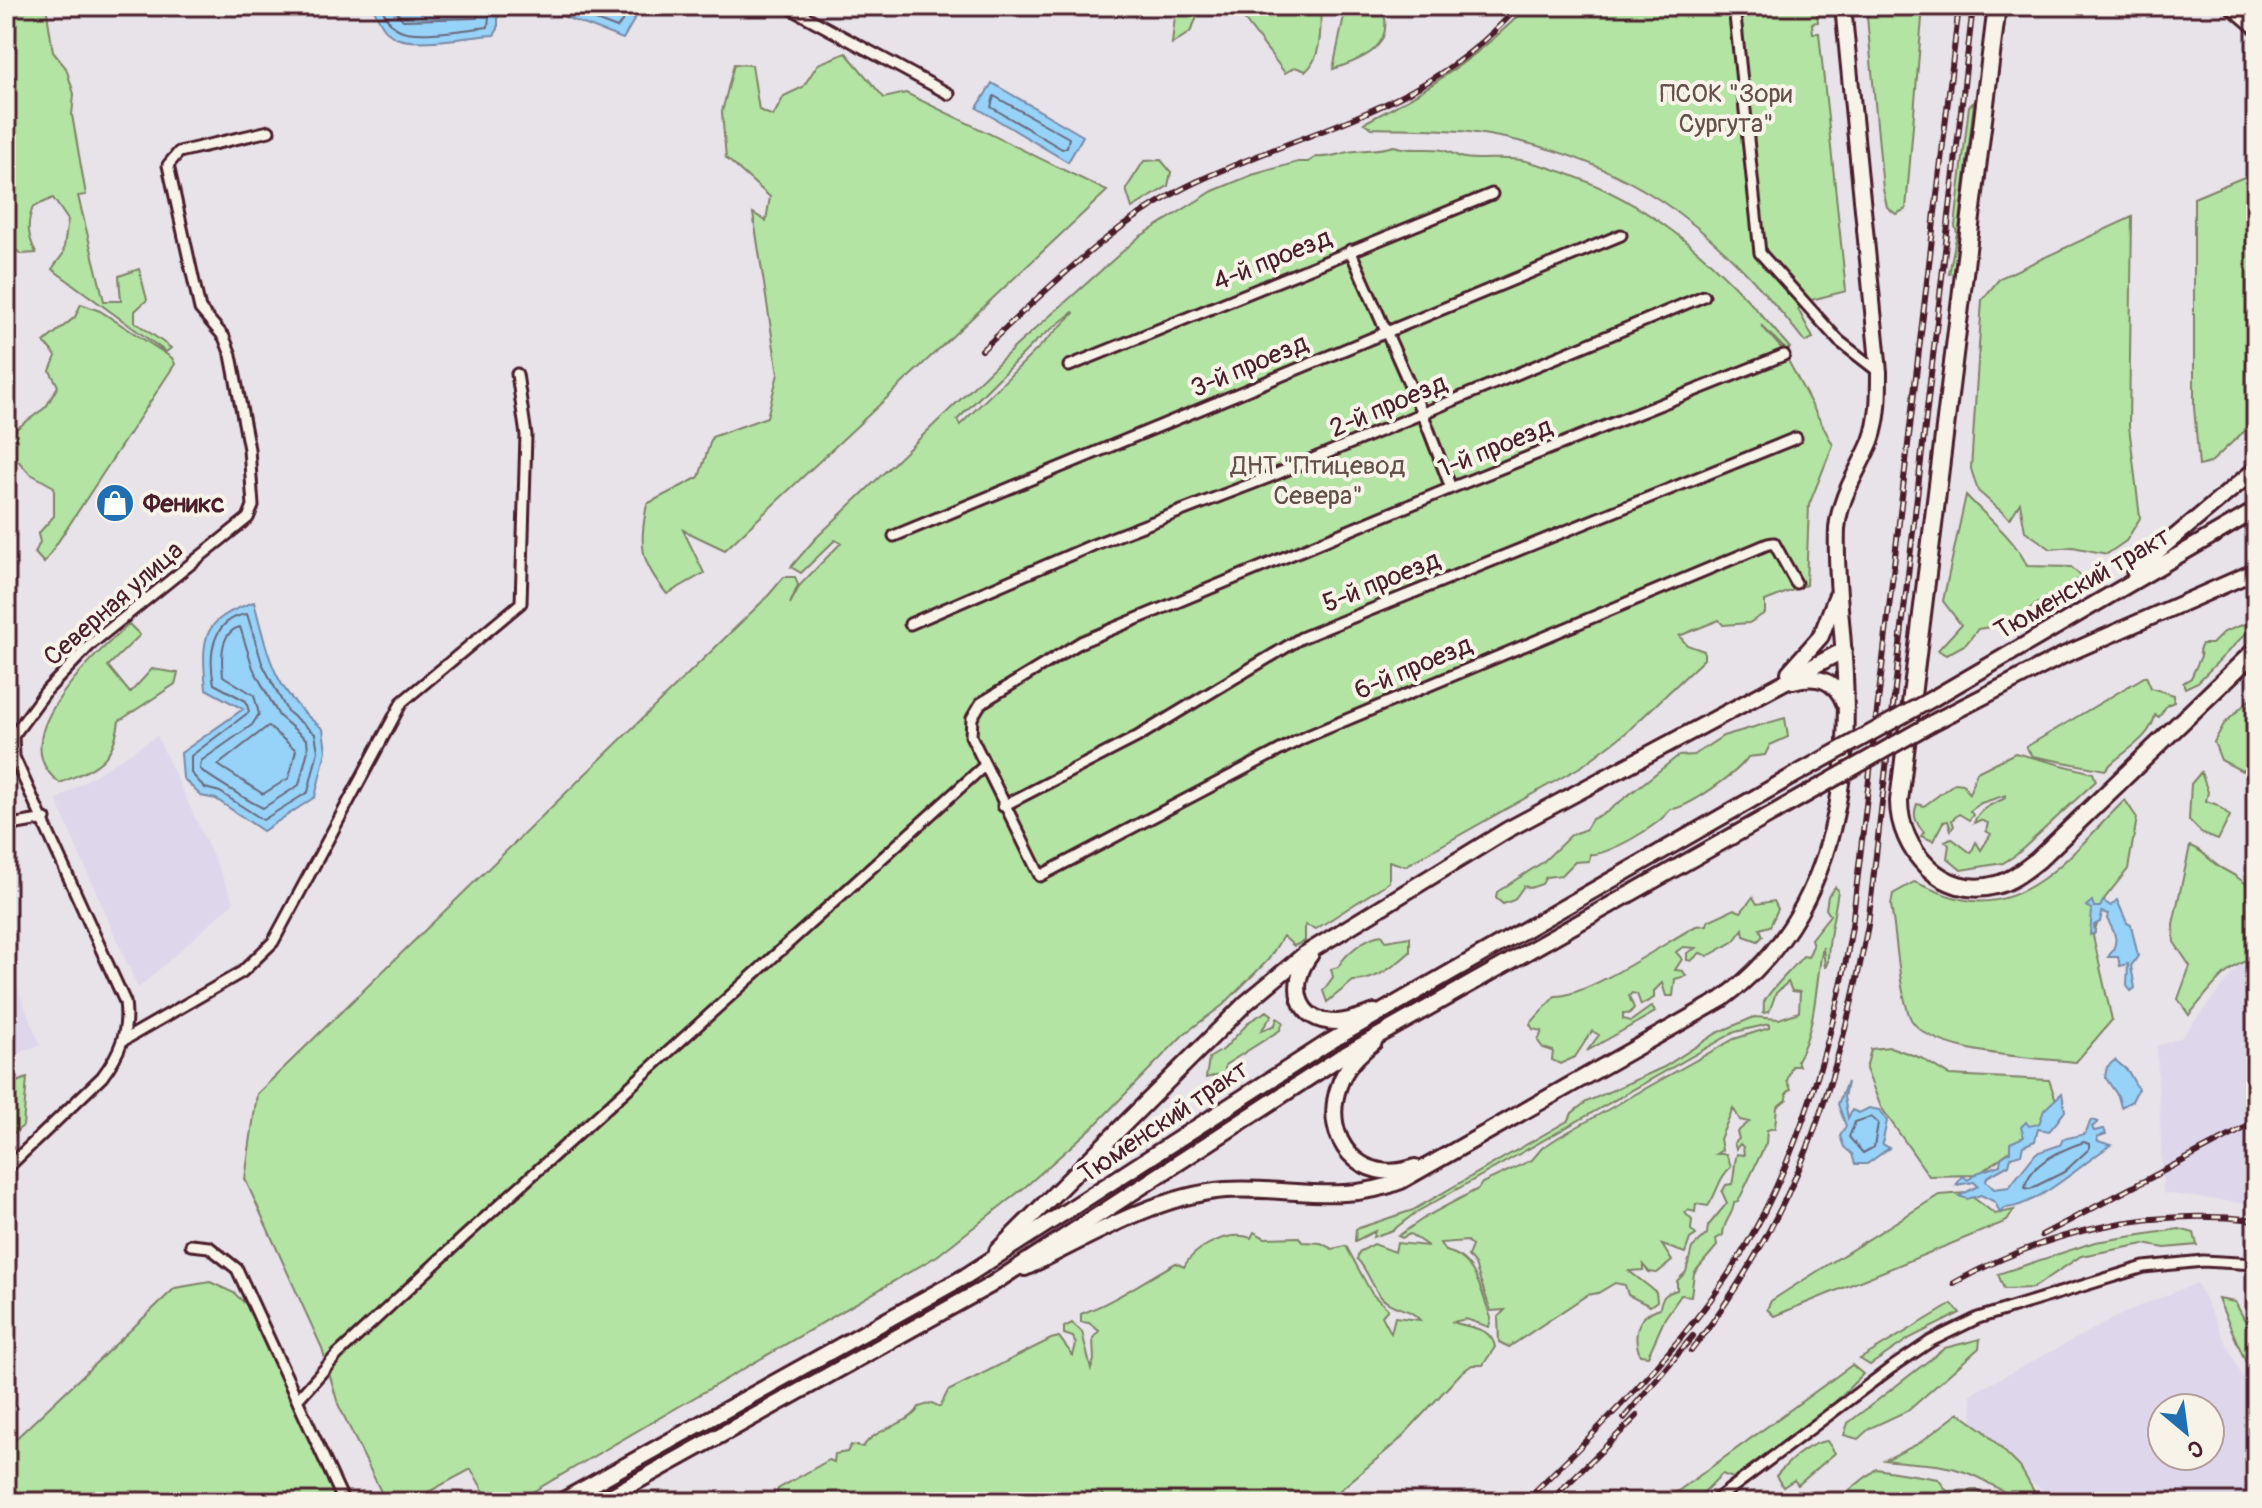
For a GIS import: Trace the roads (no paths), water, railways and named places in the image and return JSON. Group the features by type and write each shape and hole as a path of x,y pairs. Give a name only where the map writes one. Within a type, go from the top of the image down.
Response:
{"highway":[{"path":"1997,6 1899,801 1899,815 1909,845 1926,867 1953,883 1979,888 2011,879 2038,860 2256,650"},
{"path":"2233,6 2256,25"}],"main road":[{"path":"989,1286 1108,1228 1185,1198 1225,1190 1358,1194 1401,1181 1691,1018 1739,986 1773,954 1801,914 1821,871 1835,819 1847,712 1838,517 1849,482 1871,439 1879,405 1879,372 1843,6"},
{"path":"2233,6 2256,33"},
{"path":"2083,609 2174,539 2256,469"},
{"name":"Тюменский тракт","path":"560,1502 966,1276 1384,1010 1932,699 2256,510"},
{"name":"Тюменский тракт","path":"600,1502 989,1286 1291,1088 1932,723 2077,649 2255,571"},
{"path":"1766,690 1811,650 1828,622 1839,587"},
{"path":"966,1276 1023,1228 1246,1003 1332,935 1507,830 1844,650"},
{"path":"1766,690 1796,680 1825,680 1841,695 1847,712"},
{"path":"1332,935 1312,953 1298,974 1298,996 1303,1006 1317,1017 1339,1022 1384,1010"},
{"path":"1394,1027 1353,1062 1343,1075 1334,1114 1340,1144 1353,1160 1374,1171 1405,1170 1449,1154"}],"street":[{"path":"786,6 949,94"},
{"path":"1734,6 1755,237 1760,253 1839,341 1879,372"},
{"name":"Северная улица","path":"45,819 14,757 12,742 17,726 91,644 237,529 248,518 253,506 249,449 231,355 224,337 200,309 168,165 179,152 269,131"},
{"name":"4-й проезд","path":"1069,366 1492,194"},
{"name":"3-й проезд","path":"894,536 1621,235"},
{"path":"1350,250 1423,415 1451,488"},
{"name":"2-й проезд","path":"910,624 1093,545 1423,415 1704,296"},
{"name":"1-й проезд","path":"984,766 971,736 972,718 981,703 1081,642 1451,488 1784,355"},
{"path":"124,1040 242,972 273,942 402,702 521,603 526,435 517,374"},
{"name":"5-й проезд","path":"1003,806 1137,737 1301,638 1796,438"},
{"name":"6-й проезд","path":"1003,806 1040,876 1303,738 1768,544 1774,543 1782,551 1796,583"},
{"path":"298,1399 337,1355 464,1237 984,766 1003,806"},
{"path":"6,826 45,819 125,1002 124,1040 115,1060 80,1101 6,1169"},
{"path":"191,1245 209,1247 237,1269 344,1502"},
{"path":"1713,1502 1891,1368 1931,1341 1978,1318 2144,1267 2203,1261 2256,1264"}],"water":[{"path":"498,6 498,29 494,35 417,41 396,38 388,33 373,7"},
{"path":"547,6 642,6 623,39 549,11"},
{"path":"992,83 1083,136 1068,162 977,108"},
{"path":"254,602 276,673 294,701 323,729 326,751 315,797 263,831 216,799 201,796 183,778 181,753 243,709 206,689 205,643 215,623"},
{"path":"2117,900 2127,923 2131,925 2138,956 2131,966 2135,988 2131,991 2127,986 2128,964 2120,966 2118,957 2108,957 2115,942 2107,919 2109,914 2102,912 2100,922 2094,925 2095,933 2090,935 2092,909 2086,906 2092,901 2094,907 2100,907 2103,901 2111,906"},
{"path":"2115,1060 2128,1071 2138,1089 2132,1101 2121,1107 2118,1096 2105,1077 2107,1067"},
{"path":"1847,1082 1844,1097 1848,1118 1852,1110 1859,1113 1869,1108 1879,1110 1887,1121 1882,1144 1889,1148 1867,1164 1855,1164 1840,1136 1846,1126 1838,1104"},
{"path":"2062,1093 2065,1111 2052,1128 2049,1131 2038,1129 2035,1141 2023,1146 2021,1154 2011,1157 2009,1165 1987,1177 1986,1181 1994,1189 2009,1187 2036,1153 2060,1145 2063,1139 2085,1134 2091,1120 2098,1122 2092,1127 2094,1131 2104,1129 2106,1134 2097,1137 2098,1141 2111,1145 2045,1193 2017,1206 2004,1208 2000,1213 1995,1202 1981,1195 1967,1199 1959,1196 1978,1186 1974,1182 1956,1185 1963,1176 1968,1180 1977,1173 2000,1165 2001,1158 2010,1152 2010,1143 2024,1137 2021,1127 2026,1122 2029,1126 2039,1124 2044,1110"}],"railway":[{"path":"982,350 1109,236 1165,198 1239,163 1368,112 1409,92 1448,69 1484,41 1518,6"},
{"path":"1524,1502 1649,1375 1716,1292 1765,1210 1786,1164 1820,1068 1852,926 1959,6"},
{"path":"1691,1351 1758,1251 1785,1200 1826,1097 1856,986 1868,925 1973,6"},
{"path":"2042,1235 2256,1122"},
{"path":"1954,1283 2026,1249 2100,1227 2176,1217 2256,1220"},
{"path":"1624,1418 1693,1336"},
{"path":"1549,1502 1637,1416"}],"place":[{"name":"Феникс","path":"115,503"}],"park label":[{"name":"ПСОК \"Зори Сургута\"","path":"1726,108"},
{"name":"ДНТ \"Птицевод Севера\"","path":"1318,480"}]}
